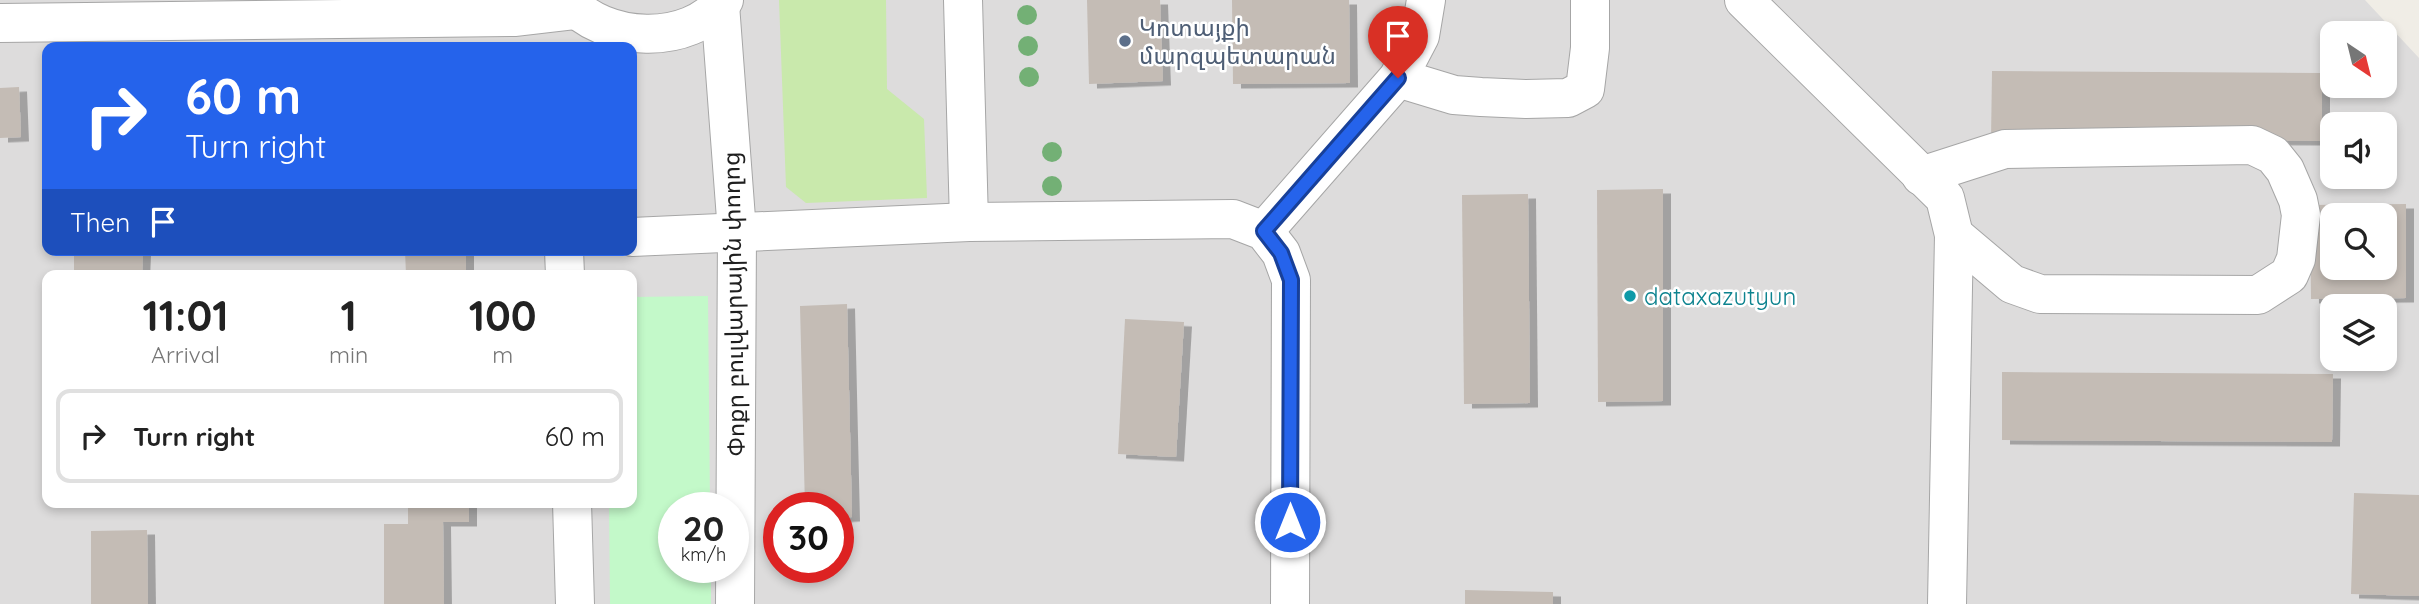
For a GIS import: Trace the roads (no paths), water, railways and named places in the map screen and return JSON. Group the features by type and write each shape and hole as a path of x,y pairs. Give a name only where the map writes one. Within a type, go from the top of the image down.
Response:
{"street":[{"path":"963,0 969,222"},
{"path":"1264,231 1398,78 1420,36 1426,0"},
{"path":"1398,78 1454,95 1526,99 1568,98 1585,89 1590,48 1590,0"},
{"path":"1744,0 1945,198 1954,235 1947,604"},
{"path":"0,23 516,17 572,5 620,40 674,31 699,21 722,3"},
{"name":"Փոքր բուլվարային փողոց","path":"722,3 737,232 735,604"},
{"path":"1921,176 2005,149 2252,145 2273,155 2285,170 2298,200 2301,215 2296,259 2289,275 2258,295 2040,294 2012,284 1954,235"},
{"path":"637,237 969,222 1233,219 1264,231 1281,253 1291,280 1290,604"},
{"path":"572,508 575,604"}],"place":[{"name":"Կոտայքի մարզպետարան","path":"1125,41"},
{"name":"dataxazutyun","path":"1630,296"}]}
